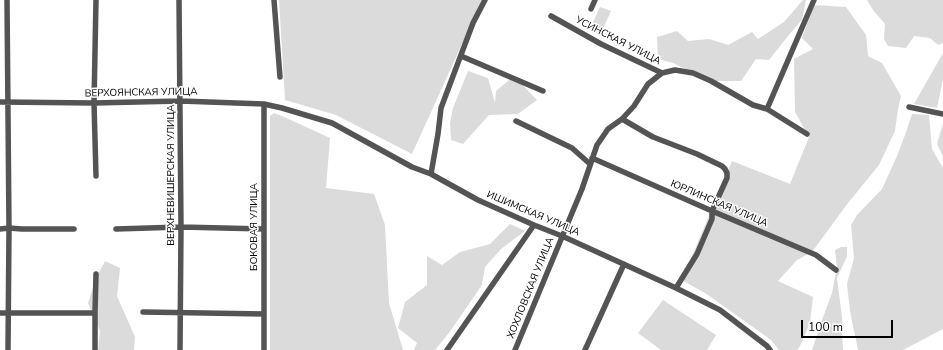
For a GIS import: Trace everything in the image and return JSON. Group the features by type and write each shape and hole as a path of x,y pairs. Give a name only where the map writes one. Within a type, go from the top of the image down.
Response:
{"street":[{"path":"7,0 9,228 8,350"},
{"path":"96,0 94,103 96,176"},
{"name":"ВЕРХНЕВИШЕРСКАЯ УЛИЦА","path":"179,0 181,101 180,350"},
{"path":"274,0 280,77"},
{"path":"431,174 441,108 473,23 485,0"},
{"path":"591,9 595,0"},
{"path":"767,109 814,0"},
{"name":"УСИНСКАЯ УЛИЦА","path":"551,16 601,44 662,73 675,70 694,73 753,105 767,109 806,134"},
{"path":"461,56 543,91"},
{"name":"ХОХЛОВСКАЯ УЛИЦА","path":"515,350 582,189 597,145 608,130 622,119 634,106 648,84 662,73"},
{"name":"ВЕРХОЯНСКАЯ УЛИЦА","path":"0,102 94,103 181,101 264,104 282,108"},
{"name":"БОКОВАЯ УЛИЦА","path":"264,104 264,350"},
{"path":"909,107 943,114"},
{"name":"ИШИМСКАЯ УЛИЦА","path":"282,108 332,123 412,167 431,174 478,200 562,236 676,288 720,310 767,346 770,350"},
{"path":"622,119 653,137 697,154 722,166 727,173 712,211 712,219 697,254 676,288"},
{"name":"ЮРЛИНСКАЯ УЛИЦА","path":"516,121 572,148 591,161 816,254 836,270"},
{"path":"447,350 534,225"},
{"path":"116,228 181,227 264,229"},
{"path":"0,229 74,229"},
{"path":"585,350 624,264"},
{"path":"94,350 96,274"},
{"path":"142,312 264,314"},
{"path":"0,313 95,313"}],"shaded area":[{"path":"279,0 482,0 412,154 336,115 285,100"},
{"path":"803,0 806,0 802,20 769,60 756,59 741,81 711,81 673,63 658,59 657,37 677,31 688,41 709,39 728,45 752,32 758,39 784,22"},
{"path":"867,0 943,0 943,43 938,45 930,38 914,36 906,48 888,46 884,39 885,24"},
{"path":"814,5 846,7 866,35 868,56 882,63 901,96 895,131 879,165 848,203 812,252 797,260 778,281 813,297 810,323 800,346 797,350 779,350 771,340 708,295 682,280 732,161 790,184 809,137 795,112 794,59 813,49 802,38"},
{"path":"600,7 611,11 601,33 590,29"},
{"path":"943,53 943,79 937,108 914,104"},
{"path":"468,71 488,78 495,103 496,91 514,76 537,100 518,114 489,115 463,144 451,140 450,123 453,108"},
{"path":"274,113 330,138 326,188 374,194 385,225 389,303 403,350 270,350 270,116"},
{"path":"912,114 929,115 932,149 943,168 943,329 903,350 858,350 850,311 847,284 854,258 851,225 857,215 882,189 897,156"},
{"path":"943,123 943,157 937,144"},
{"path":"510,224 525,231 501,249 485,267 482,285 449,333 435,350 414,350 417,343 398,328 405,302 427,285 427,256 442,265 460,252 490,244"},
{"path":"841,247 847,247 847,256 837,278 842,317 843,350 812,350 832,293 837,267 835,250"},
{"path":"105,261 120,268 117,296 135,337 134,350 98,350 100,331 88,303 96,278"},
{"path":"663,300 716,335 707,350 661,350 638,333"}]}
